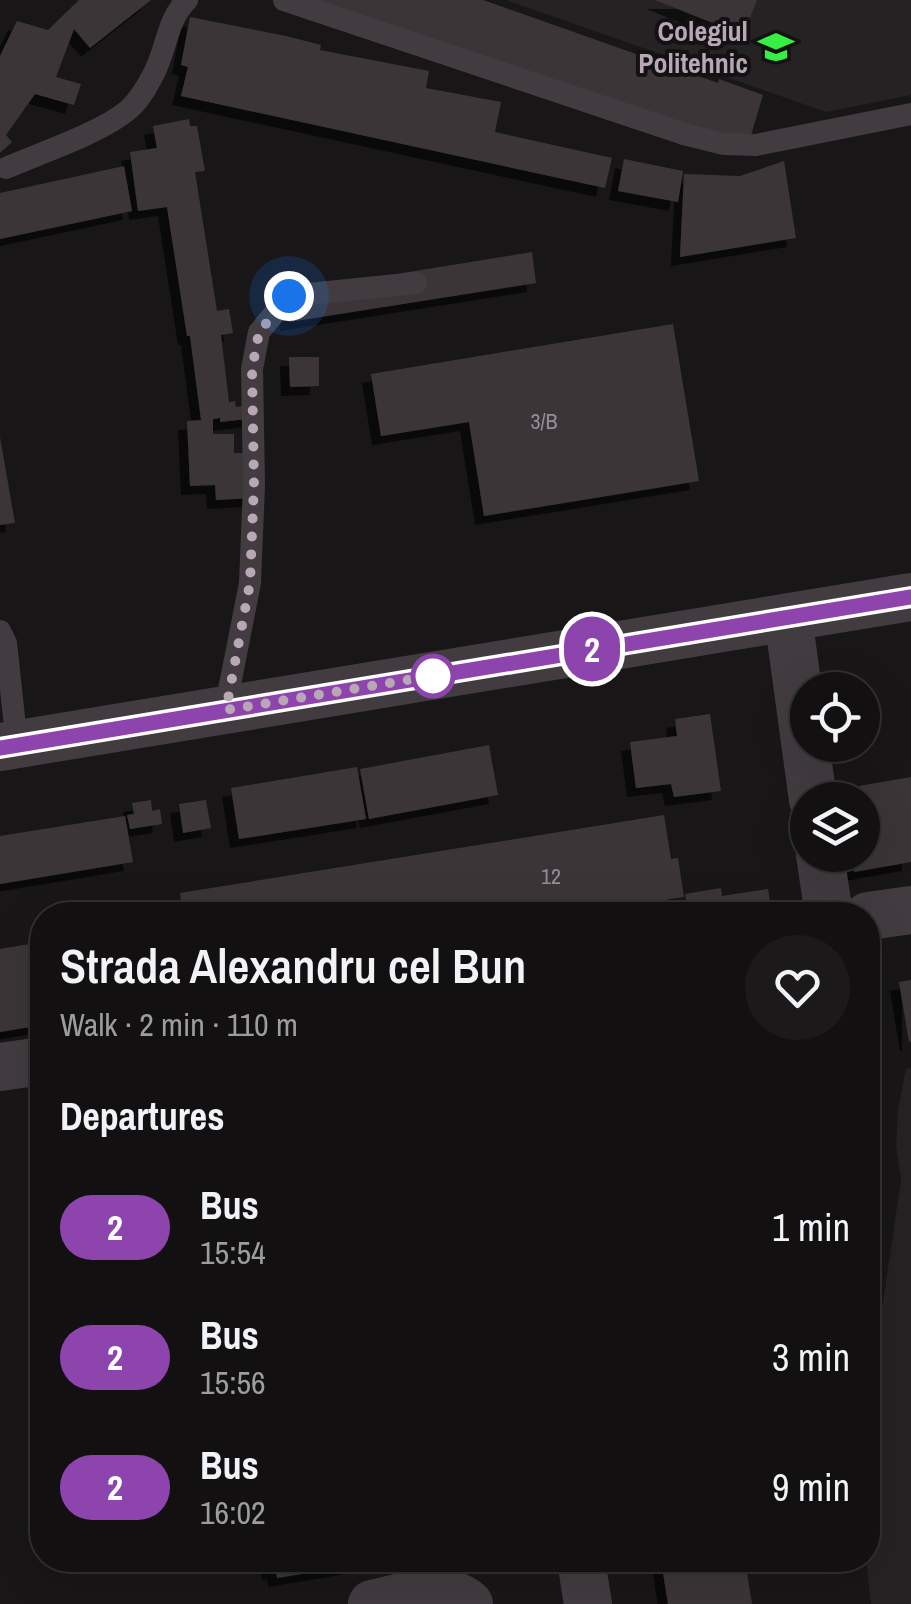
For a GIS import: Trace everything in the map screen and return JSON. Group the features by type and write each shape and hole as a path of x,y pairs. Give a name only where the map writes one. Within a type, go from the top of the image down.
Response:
{"street":[{"path":"8,746 911,597"},
{"path":"788,617 811,782"},
{"path":"822,872 826,902"},
{"path":"880,914 911,910"},
{"path":"0,1067 30,1062"},
{"path":"583,1572 588,1604"},
{"path":"372,1604 432,1591 462,1598 469,1604"}],"lane":[{"path":"6,168 128,110 144,90 161,57 169,26 187,0"},
{"path":"284,0 724,144 756,145 911,114"},
{"path":"226,710 250,583 254,484 252,369 259,332 289,296 416,283"},
{"path":"0,632 6,643 8,746"}],"shaded area":[{"name":"Colegiul Politehnic","path":"506,0 911,0 911,95 826,112"},
{"path":"911,1068 911,1604 871,1604 867,1572 880,1572 880,1323 901,1180 896,1146 906,1069"}],"building":[{"path":"79,0 151,0 90,48 74,29 56,77 81,84 74,105 35,94 6,135 12,142 0,153 0,56 17,21 48,30"},
{"path":"314,0 483,0 718,83 719,79 763,95 748,145"},
{"path":"655,0 757,0 743,35"},
{"path":"190,17 286,36 321,45 320,50 429,71 426,88 501,102 495,132 612,158 605,188 181,96 188,67 181,65"},
{"path":"189,119 190,126 197,126 205,171 195,172 217,311 229,309 233,333 221,335 229,402 235,401 236,407 255,404 256,418 220,422 220,418 213,419 213,434 234,434 234,453 253,453 255,498 216,500 215,485 190,486 187,421 201,420 167,207 138,211 130,152 157,148 153,126"},
{"path":"624,159 683,171 678,202 618,191"},
{"path":"784,161 796,238 680,257 684,174 740,176"},
{"path":"124,166 132,211 0,239 0,193"},
{"path":"532,252 536,283 289,322 285,292"},
{"path":"673,324 699,481 484,516 469,422 381,436 371,374"},
{"path":"289,357 319,357 319,386 290,387"},
{"path":"0,437 15,523 0,525"},
{"path":"710,714 721,791 674,797 671,784 636,788 630,742 677,736 675,719"},
{"path":"489,745 498,795 369,819 360,769"},
{"path":"357,767 366,819 239,839 231,788"},
{"path":"911,777 911,862 880,867 880,782"},
{"path":"151,800 152,811 160,809 162,824 130,829 127,815 134,814 132,803"},
{"path":"206,800 211,828 183,833 179,804"},
{"path":"664,815 671,859 678,858 684,897 652,902 181,902 180,893"},
{"path":"125,816 133,862 0,884 0,836"},
{"path":"721,888 722,896 768,889 770,902 687,902 685,894"},
{"path":"30,944 30,1027 0,1032 0,949"},
{"path":"911,980 911,1042 909,1042 899,982"},
{"path":"276,1572 313,1572 277,1578"},
{"path":"663,1572 747,1572 752,1604 668,1604"}],"bus line":[{"name":"2","path":"0,748 911,597"}],"place":[{"name":"Colegiul Politehnic","path":"776,47"}],"route":[{"path":"289,296 259,332 252,369 254,484 250,583 226,710 450,673 433,676"}]}
